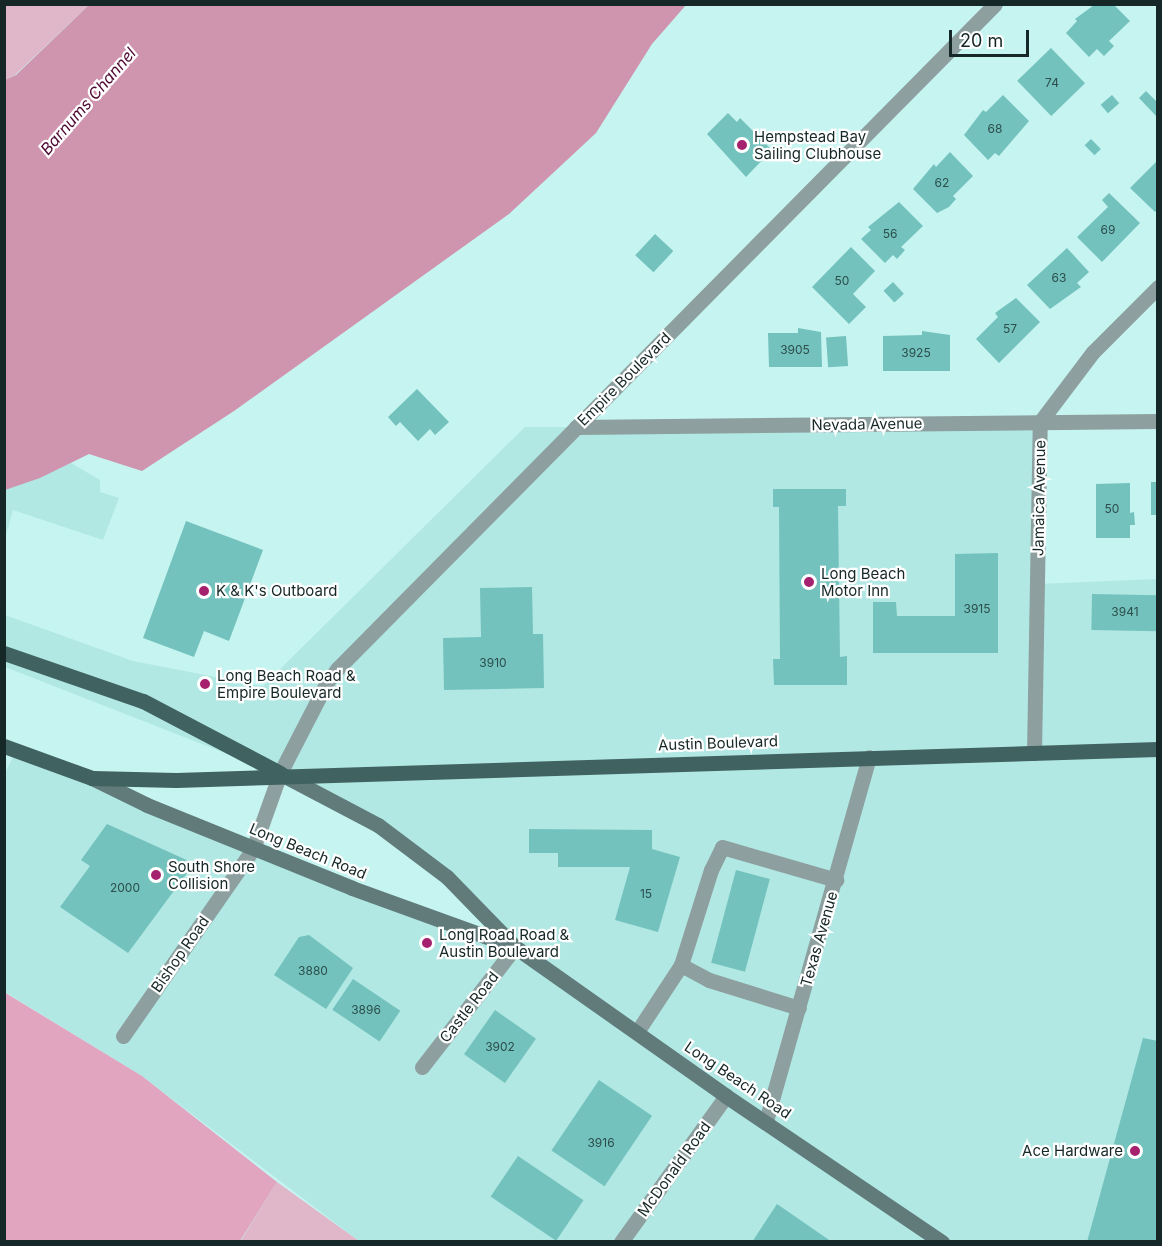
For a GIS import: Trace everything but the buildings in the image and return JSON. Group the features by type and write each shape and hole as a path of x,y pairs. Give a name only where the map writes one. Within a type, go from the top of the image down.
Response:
{"main road":[{"name":"Long Beach Road","path":"4,653 143,701 385,830 447,877 515,947 726,1096 942,1242"},
{"name":"Long Beach Road","path":"4,746 92,778 253,849 439,922 515,947"},
{"name":"Austin Boulevard","path":"280,773 1158,749"},
{"name":"Long Beach Road","path":"92,778 176,780 280,773"}],"street":[{"name":"Empire Boulevard","path":"280,773 327,682 338,668 995,4"},
{"name":"Jamaica Avenue","path":"1034,753 1040,422 1094,352 1158,287"},
{"name":"Nevada Avenue","path":"576,427 1158,421"},
{"name":"Texas Avenue","path":"766,1121 869,757"},
{"name":"Bishop Road","path":"123,1036 253,849 280,773"},
{"path":"637,1032 681,965 711,870 722,847 836,880"},
{"name":"Castle Road","path":"422,1067 515,947"},
{"path":"681,965 709,980 799,1008"},
{"name":"McDonald Road","path":"621,1242 726,1096"}],"shaded area":[{"path":"4,5 89,5 15,75 5,80"},
{"path":"525,427 1035,429 1038,584 1157,579 1157,1241 359,1241 142,1076 5,992 4,775 14,755 517,946 443,877 368,823 271,771 5,667 5,615 133,661 263,686"},
{"path":"71,463 100,480 100,492 119,498 103,540 13,510 5,539 5,490"},
{"path":"4,992 142,1076 277,1182 240,1241 5,1241"},
{"path":"277,1182 359,1241 240,1242"}],"water":[{"name":"Barnums Channel","path":"89,5 686,5 652,44 596,133 509,214 234,411 142,471 89,454 40,478 5,490 5,80 16,75"}],"place":[{"name":"Hempstead Bay Sailing Clubhouse","path":"742,145"},
{"name":"Long Beach Motor Inn","path":"809,582"},
{"name":"K & K's Outboard","path":"204,591"},
{"name":"Long Beach Road & Empire Boulevard","path":"205,684"},
{"name":"South Shore Collision","path":"156,875"},
{"name":"Long Road Road & Austin Boulevard","path":"427,943"},
{"name":"Ace Hardware","path":"1135,1151"}]}
